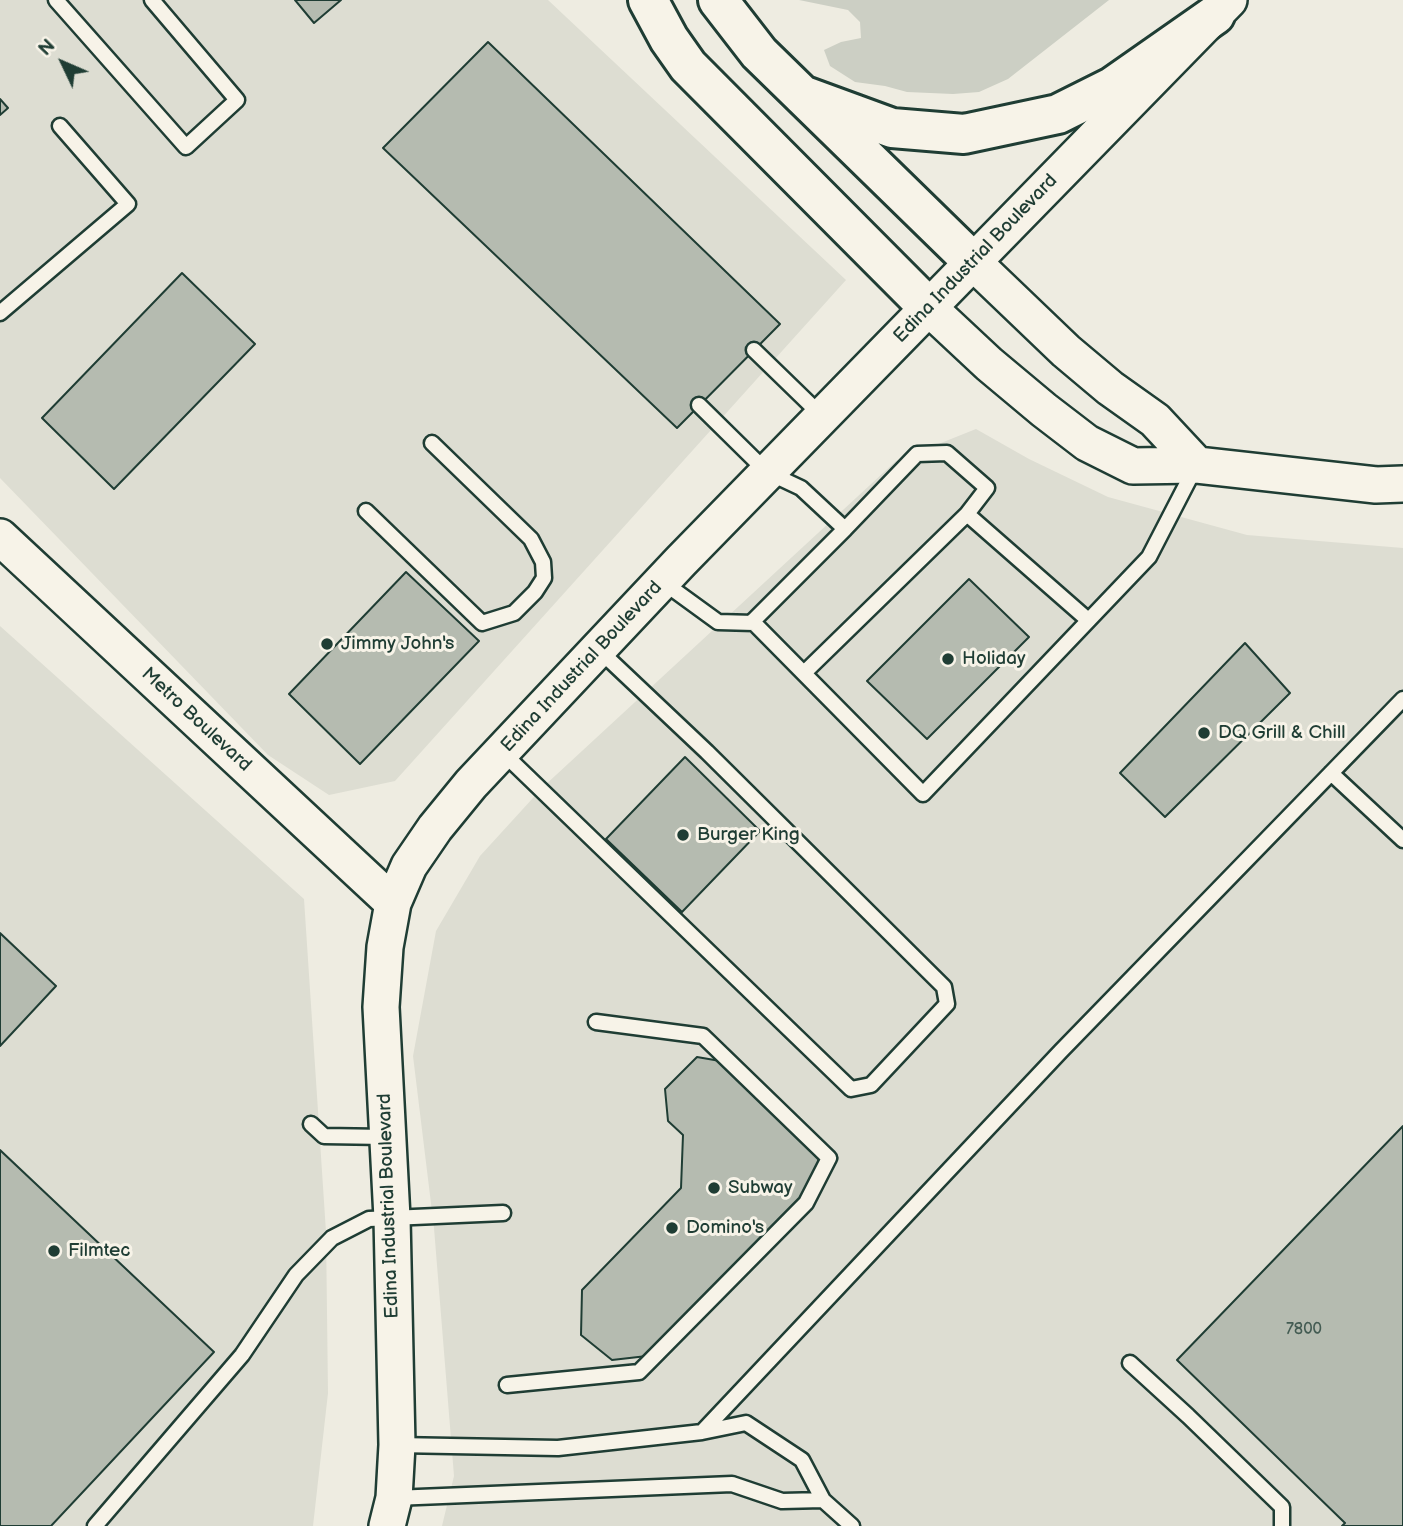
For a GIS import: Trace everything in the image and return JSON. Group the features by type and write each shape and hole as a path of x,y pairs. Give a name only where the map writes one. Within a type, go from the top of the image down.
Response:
{"highway":[{"path":"648,0 669,39 688,66 928,307"},
{"path":"718,0 759,53 972,261"},
{"path":"802,95 892,128 964,134 1058,114 1112,87 1222,8"}],"street":[{"name":"Edina Industrial Boulevard","path":"391,1512 397,1445 392,1218 381,1007 384,947 393,903 409,866 435,828 598,649 972,261 1222,8"},
{"path":"972,261 1066,351 1110,388 1155,420 1197,465"},
{"path":"928,307 989,364 1087,443 1133,466 1197,465 1376,485 1403,484"},
{"name":"Metro Boulevard","path":"0,537 393,903"}],"lane":[{"path":"57,0 186,147 237,100 152,0"},
{"path":"0,313 128,204 60,125"},
{"path":"754,350 822,416"},
{"path":"699,405 767,472 801,488 845,529"},
{"path":"366,511 482,623 514,613 535,592 544,578 542,562 531,538 432,443"},
{"path":"752,622 917,454 947,453 987,488 967,514 804,673"},
{"path":"662,582 718,622 752,622 923,794 1149,557 1197,465"},
{"path":"967,514 1088,620"},
{"path":"502,752 851,1089 871,1085 947,1004 944,987 598,649"},
{"path":"702,1432 1061,1051 1403,699"},
{"path":"1331,773 1403,840"},
{"path":"507,1385 639,1372 806,1203 830,1158 703,1036 596,1022"},
{"path":"311,1124 324,1136 386,1137"},
{"path":"95,1526 242,1355 279,1298 332,1238 369,1219 503,1213"},
{"path":"1130,1363 1282,1507 1282,1526"},
{"path":"397,1445 558,1448 702,1432 746,1423 802,1460 823,1500 852,1526"},
{"path":"391,1512 732,1484 782,1501 823,1500"}],"shaded area":[{"path":"0,0 548,0 846,280 395,781 329,795 268,755 0,478"},
{"path":"799,0 1109,0 1008,79 979,92 953,94 907,92 855,82 830,66 824,50 841,42 861,38 860,22 848,10"},
{"path":"976,429 1029,459 1108,497 1247,535 1403,548 1403,1526 442,1526 454,1476 434,1228 413,1056 436,931 480,856 543,787 896,461"},
{"path":"0,626 304,899 326,1232 328,1393 313,1526 0,1526"}],"building":[{"path":"295,0 341,0 314,23"},
{"path":"488,42 780,324 677,428 383,148"},
{"path":"0,99 8,108 0,115"},
{"path":"182,273 255,344 114,489 42,418"},
{"path":"406,572 479,641 360,764 289,694"},
{"name":"Holiday","path":"969,579 1029,637 927,739 867,681"},
{"name":"DQ Grill & Chill","path":"1245,643 1290,693 1165,817 1120,773"},
{"name":"Burger King","path":"685,757 760,831 682,912 606,839"},
{"path":"0,933 56,986 0,1046"},
{"path":"697,1057 726,1062 819,1152 817,1181 647,1356 612,1360 581,1335 582,1290 681,1188 683,1135 668,1121 665,1089"},
{"path":"1403,1126 1403,1526 1342,1526 1345,1523 1177,1360"},
{"name":"Filmtec","path":"0,1150 214,1352 51,1526 0,1526"}],"place":[{"name":"Jimmy John's","path":"327,644"},
{"name":"Holiday","path":"948,659"},
{"name":"DQ Grill & Chill","path":"1204,733"},
{"name":"Burger King","path":"683,835"},
{"name":"Subway","path":"714,1188"},
{"name":"Domino's","path":"672,1228"},
{"name":"Filmtec","path":"54,1251"}]}
